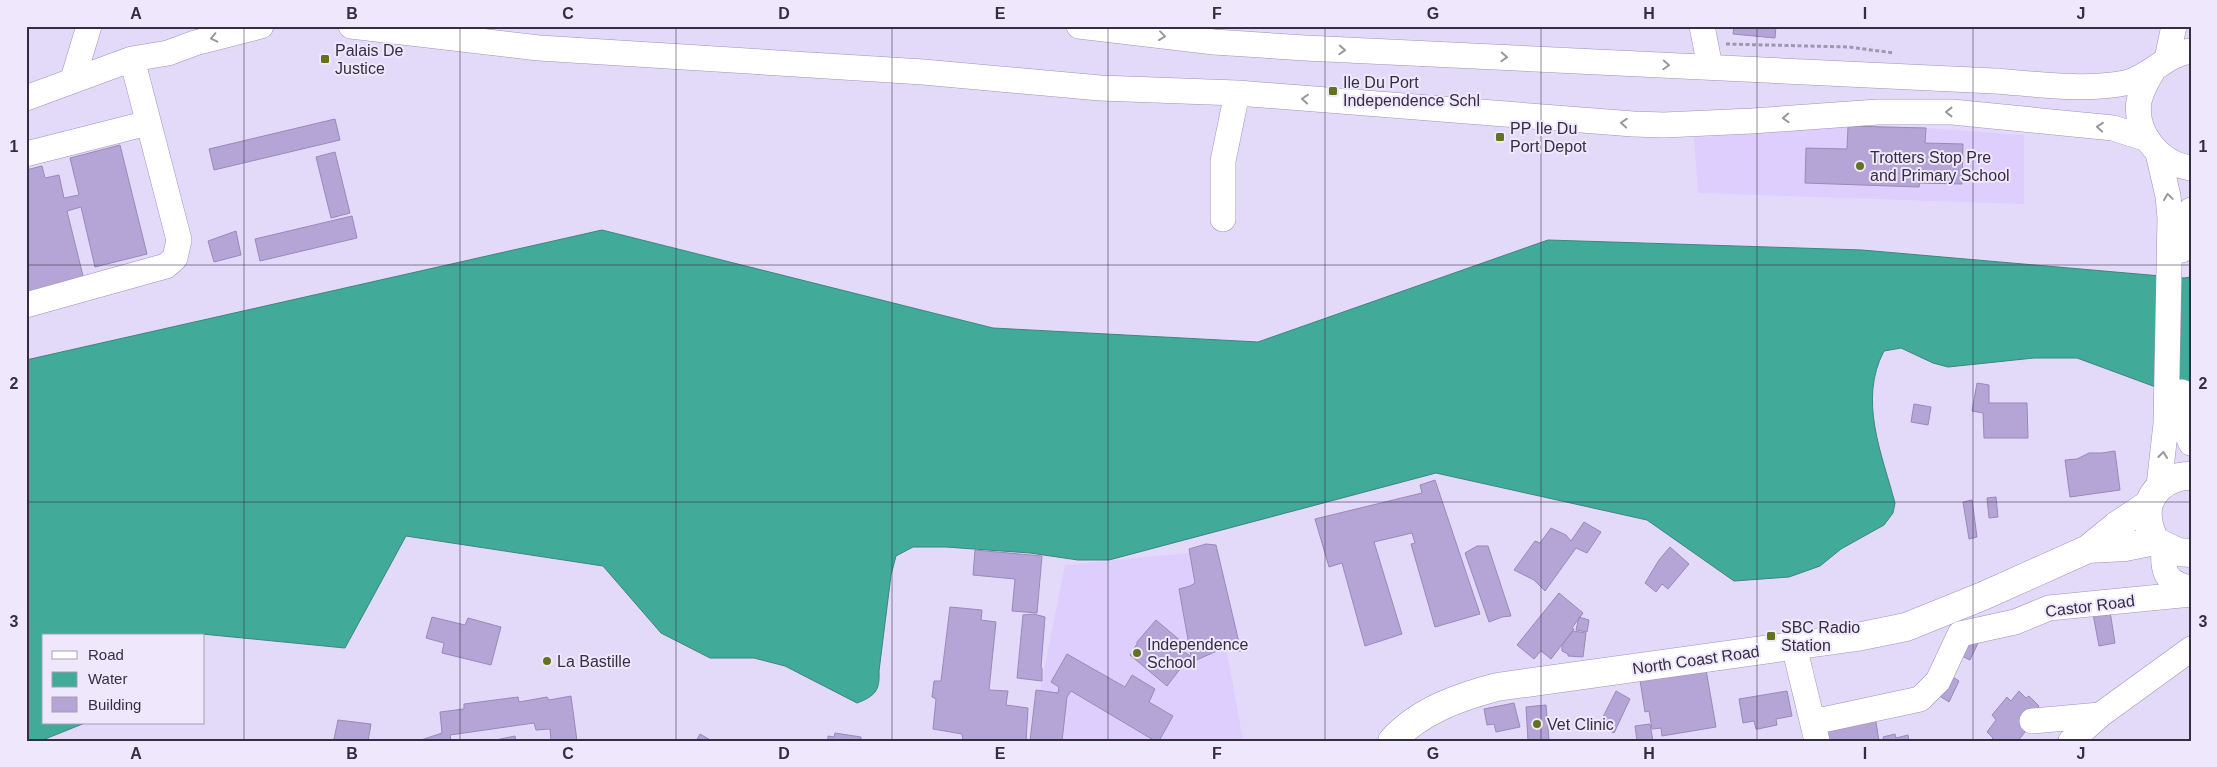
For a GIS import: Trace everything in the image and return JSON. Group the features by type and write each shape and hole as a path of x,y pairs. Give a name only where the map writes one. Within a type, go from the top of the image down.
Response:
{"main road":[{"path":"2088,549 2154,495 2169,479 2191,476"},
{"path":"2154,495 2148,518 2160,544"},
{"path":"2088,549 2160,544 2178,552 2191,552"},
{"name":"North Coast Road","path":"1392,741 1426,714 1463,696 1497,687 1857,637 1906,627 1983,596 2088,549"}],"street":[{"path":"73,80 89,26"},
{"path":"26,98 132,59 168,53 195,42 261,26"},
{"path":"351,26 539,48 923,72 1100,88 1237,93 1664,125 1809,118 1878,112 1952,112 2113,128 2152,146 2172,162 2191,168"},
{"path":"1079,26 1214,42 1307,37 1784,72 1994,81 2077,87 2127,82 2182,52 2191,51"},
{"path":"1702,26 1710,67"},
{"path":"2154,495 2180,430 2175,262 2168,196 2152,146 2140,122 2139,103 2144,85 2160,64 2174,26"},
{"path":"26,305 166,266 175,258 179,240 132,59"},
{"path":"1223,219 1223,161 1237,93"},
{"path":"26,154 148,123"},
{"path":"2175,262 2191,210"},
{"path":"2160,544 2167,577 2177,585 2191,588"},
{"name":"Castor Road","path":"1815,731 1920,699 1938,681 1960,634 2015,622 2049,608 2191,594"},
{"path":"1794,646 1815,731"},
{"path":"2071,741 2100,715 2191,649"},
{"path":"2032,721 2100,715"}],"shaded area":[{"name":"Trotters Stop Pre and Primary School","path":"1848,126 1926,128 2024,135 2024,204 1698,193 1694,138"},
{"name":"Independence School","path":"1209,551 1243,741 1030,741 1065,565"}],"water":[{"path":"602,230 993,328 1258,342 1548,240 1862,250 2184,278 2191,277 2191,400 2077,358 2034,358 1948,367 1933,363 1901,348 1884,351 1876,370 1873,408 1879,446 1895,503 1893,513 1884,525 1841,549 1820,566 1789,577 1734,581 1647,520 1436,473 1109,560 1078,560 1030,553 946,547 913,547 896,556 891,575 879,683 872,695 857,703 785,666 754,658 710,658 661,633 603,566 406,536 345,648 205,634 42,634 42,724 82,724 40,741 26,741 26,360"}],"building":[{"path":"1734,26 1776,26 1775,38 1733,34"},
{"path":"335,119 340,140 214,170 209,149"},
{"path":"1848,126 1926,128 1925,143 1963,144 1962,184 1920,183 1919,187 1805,183 1806,148 1847,149"},
{"path":"120,145 147,254 95,267 81,207 67,211 84,280 26,294 26,170 42,166 45,178 59,175 64,198 79,195 70,158"},
{"path":"335,152 350,213 331,218 316,157"},
{"path":"352,216 357,238 260,261 255,239"},
{"path":"236,231 241,255 214,262 208,241"},
{"path":"1977,383 1989,385 1989,403 2027,403 2028,438 1984,438 1983,413 1972,411"},
{"path":"1914,404 1931,407 1928,425 1911,422"},
{"path":"2115,451 2120,490 2070,497 2065,460 2077,459 2089,453"},
{"path":"1435,480 1480,614 1435,627 1411,544 1415,543 1412,533 1374,542 1402,634 1365,646 1342,563 1329,567 1315,519 1422,493 1420,485"},
{"path":"1996,497 1998,517 1989,518 1987,498"},
{"path":"1972,500 1977,537 1969,539 1963,502"},
{"path":"1584,522 1601,532 1587,553 1576,548 1545,591 1534,580 1514,570 1535,541 1540,543 1551,528 1566,535 1571,541"},
{"path":"1206,544 1216,545 1241,651 1219,650 1192,662 1179,589 1195,583 1189,549"},
{"path":"1477,546 1488,546 1511,616 1489,622 1465,553"},
{"path":"1670,547 1689,564 1668,589 1662,584 1656,592 1645,583 1659,560"},
{"path":"975,550 1042,556 1037,613 1012,611 1015,579 973,575"},
{"path":"1559,593 1583,613 1572,628 1574,629 1551,659 1541,651 1534,659 1517,645"},
{"path":"950,607 982,610 981,620 996,622 989,690 1008,691 1006,705 1028,708 1026,741 963,741 962,734 933,729 936,699 932,697 934,681 941,681"},
{"path":"2110,611 2115,643 2099,646 2093,614"},
{"path":"1034,614 1045,617 1041,667 1042,681 1017,678 1023,615"},
{"path":"432,617 465,625 468,618 501,627 491,665 442,653 444,643 426,638"},
{"path":"1579,617 1589,620 1587,632 1576,630"},
{"path":"1156,620 1182,642 1180,648 1190,656 1167,686 1130,655 1137,642"},
{"path":"1573,631 1586,633 1583,657 1568,656 1568,654 1562,651 1562,645"},
{"path":"1967,637 1978,643 1970,660 1958,654"},
{"path":"1067,654 1125,687 1132,675 1155,689 1149,702 1173,716 1159,741 1155,741 1071,691 1067,697 1062,741 1030,741 1036,690 1058,693 1059,687 1051,682"},
{"path":"1705,664 1716,727 1662,736 1661,728 1652,729 1649,711 1645,712 1639,674"},
{"path":"1948,674 1959,681 1949,702 1938,695"},
{"path":"1616,691 1630,699 1614,733 1599,725"},
{"path":"1787,691 1792,716 1776,719 1777,725 1758,729 1756,729 1754,721 1743,723 1739,699"},
{"path":"2019,691 2026,698 2029,696 2039,706 2029,721 2031,724 2018,741 1991,741 1993,738 1987,732 1996,720 1992,715 2007,697 2011,701"},
{"path":"571,696 577,741 551,741 550,729 536,730 534,723 450,735 451,741 421,740 442,733 440,712 464,709 464,704 518,697 519,702 547,697 549,700"},
{"path":"1514,703 1520,727 1496,732 1494,724 1487,725 1484,709"},
{"name":"Vet Clinic","path":"1546,705 1549,741 1528,741 1526,707"},
{"path":"1875,716 1879,741 1822,741 1821,733"},
{"path":"338,720 371,724 368,741 328,741 334,739"},
{"path":"1650,724 1653,741 1637,741 1635,726"},
{"path":"835,733 861,737 861,740 866,741 828,741 828,736 834,737"},
{"path":"700,734 712,741 696,741"},
{"path":"1895,734 1896,738 1908,735 1909,741 1884,741 1883,737"},
{"path":"515,736 516,741 491,741"}],"place":[{"name":"Palais De Justice","path":"325,59"},
{"name":"Ile Du Port Independence Schl","path":"1333,91"},
{"name":"PP Ile Du Port Depot","path":"1500,137"},
{"name":"Trotters Stop Pre and Primary School","path":"1860,166"},
{"name":"SBC Radio Station","path":"1771,636"},
{"name":"Independence School","path":"1137,653"},
{"name":"La Bastille","path":"547,661"},
{"name":"Vet Clinic","path":"1537,724"}]}
